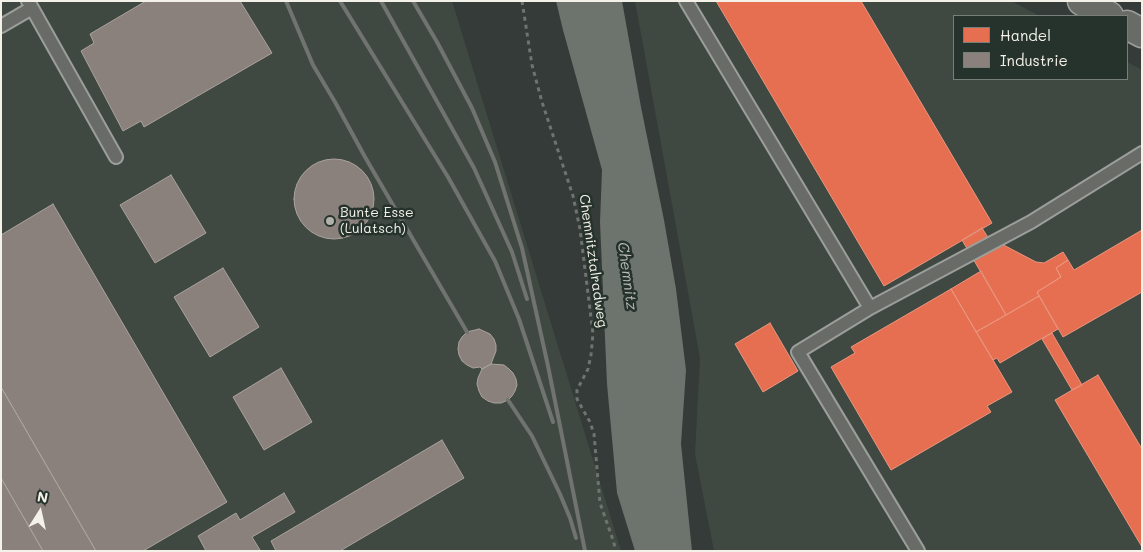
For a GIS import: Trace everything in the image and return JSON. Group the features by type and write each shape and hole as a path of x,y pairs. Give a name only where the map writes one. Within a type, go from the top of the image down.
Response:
{"main road":[{"path":"1082,1 1107,15"},
{"path":"1128,26 1142,33"}],"lane":[{"path":"686,1 870,308"},
{"path":"1,26 30,5 116,157"},
{"path":"918,551 798,352 870,308 1031,222 1142,153"}],"path":[{"name":"Chemnitztalradweg","path":"522,1 532,66 573,196 580,229 592,334 592,355 578,390 577,399 590,422 594,434 600,503 616,551"}],"shaded area":[{"path":"1,1 452,1 621,551 1,551"},
{"path":"635,1 1011,1 1038,15 953,15 953,80 1128,80 1128,63 1142,70 1142,551 714,551 695,454 700,358"}],"water":[{"name":"Chemnitz","path":"556,1 622,1 676,289 686,370 681,444 692,551 635,551 617,493 607,384 600,222 602,170"}],"building: Handel":[{"path":"716,1 861,1 992,223 884,286"},
{"path":"982,228 987,236 1036,262 1044,263 1063,252 1068,260 1056,268 1061,277 1037,292 1039,296 1006,315 962,240"},
{"path":"1142,230 1142,292 1063,337 1037,292 1061,277 1056,268 1068,260 1074,270"},
{"path":"981,271 1006,315 976,332 951,289"},
{"path":"951,289 1012,392 987,406 991,412 891,470 831,367 855,353 851,347"},
{"path":"1039,296 1058,329 1000,363 997,358 993,360 976,332"},
{"path":"770,323 798,371 763,392 735,344"},
{"path":"1052,333 1082,385 1072,390 1042,339"},
{"path":"1098,375 1142,449 1142,547 1055,400"}],"building: Industrie":[{"path":"146,1 240,1 272,53 144,127 141,121 123,131 81,51 94,43 90,34"},
{"path":"326,159 342,159 363,170 374,191 374,207 363,228 342,239 326,239 312,233 300,221 294,207 294,191 300,177 312,165"},
{"path":"171,175 206,233 155,263 120,205"},
{"path":"53,204 227,502 143,551 96,551 1,387 1,235"},
{"path":"223,268 259,327 210,357 174,297"},
{"path":"479,329 490,334 496,345 496,351 491,364 482,369 480,367 473,368 462,361 458,349 459,342 467,332"},
{"path":"491,364 504,365 513,373 516,379 517,385 512,396 501,403 494,403 482,397 477,384 482,369"},
{"path":"281,368 312,422 264,450 233,397"},
{"path":"1,387 96,551 43,551 1,478"},
{"path":"442,440 464,478 340,551 276,551 271,541"},
{"path":"1,478 43,551 1,551"},
{"path":"284,493 295,512 252,537 260,550 206,551 198,536 236,513 240,520"}],"railway":[{"path":"286,1 313,65 467,332"},
{"path":"340,1 448,177 495,261 519,319 553,422"},
{"path":"381,1 474,168 512,252 527,299"},
{"path":"413,1 472,108 495,162 522,248 585,551"},
{"path":"508,400 532,436 560,494 576,538"}],"place":[{"name":"Bunte Esse (Lulatsch)","path":"330,221"}]}
